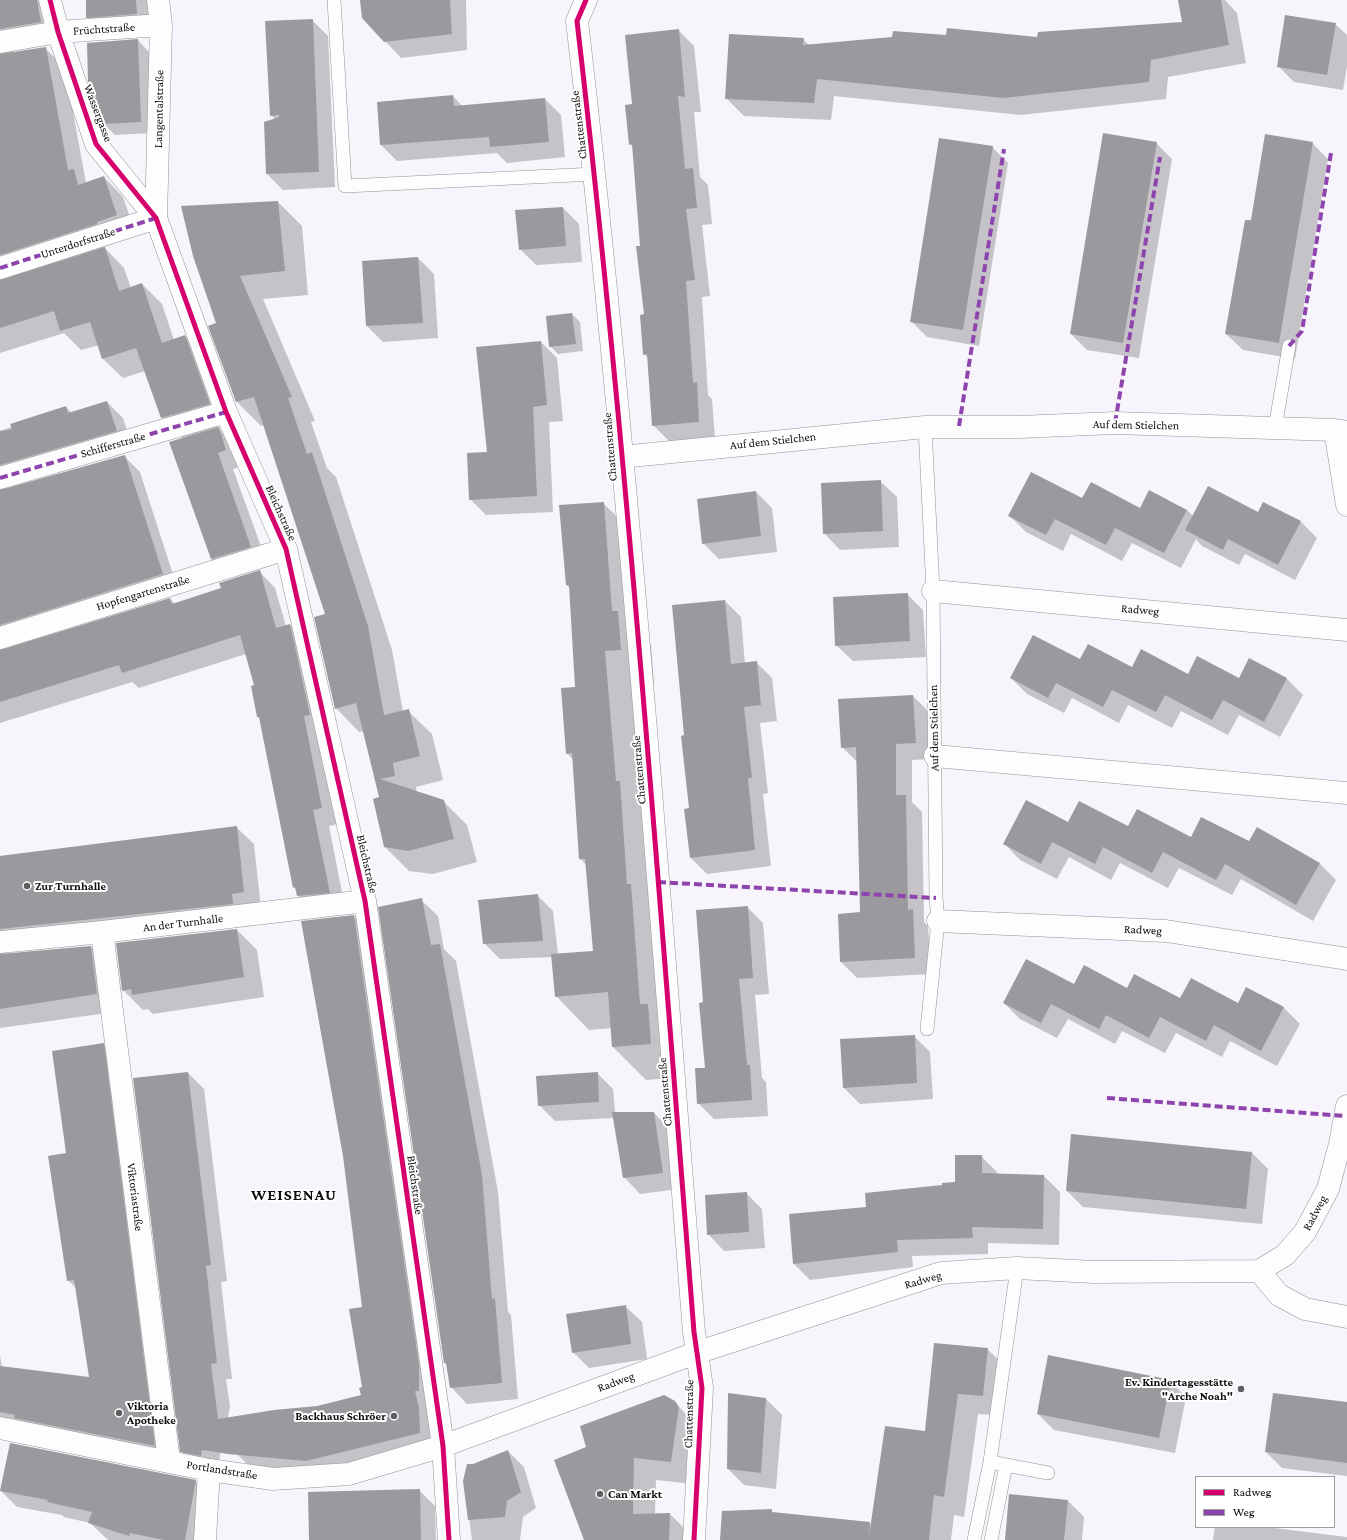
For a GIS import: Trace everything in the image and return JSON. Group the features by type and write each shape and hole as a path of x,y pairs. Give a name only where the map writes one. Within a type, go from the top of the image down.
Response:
{"street":[{"name":"Wassergasse","path":"50,0 58,32 96,144 156,218"},
{"name":"Langentalstraße","path":"156,218 161,25 158,0"},
{"name":"Chattenstraße","path":"586,0 578,21 595,174 621,457 696,1353 702,1388 694,1540"},
{"name":"Früchtstraße","path":"0,42 58,32 161,25"},
{"name":"Unterdorfstraße","path":"0,268 156,218"},
{"name":"Bleichstraße","path":"156,218 226,412 286,549 365,901 443,1446 448,1540"},
{"name":"Schifferstraße","path":"0,478 226,412"},
{"name":"Auf dem Stielchen","path":"621,457 926,427 1019,427 1115,423 1341,431"},
{"path":"1341,431 1347,505"},
{"name":"Hopfengartenstraße","path":"0,638 286,549"},
{"name":"Radweg","path":"933,590 1347,630"},
{"path":"935,756 1347,793"},
{"name":"An der Turnhalle","path":"0,942 102,932 365,901"},
{"name":"Radweg","path":"938,921 1166,931 1347,959"},
{"name":"Viktoriastraße","path":"102,932 169,1461"},
{"name":"Radweg","path":"443,1446 696,1353 941,1273 1017,1268 1094,1272 1259,1271 1284,1255 1305,1232 1328,1189 1340,1144 1347,1106"},
{"path":"1259,1271 1279,1295 1305,1309 1347,1317"},
{"name":"Portlandstraße","path":"0,1428 209,1470 273,1479 349,1474 443,1446"},
{"path":"205,1540 209,1470"}],"lane":[{"name":"Chattenstraße","path":"334,0 346,186 595,174"},
{"path":"1275,428 1289,346"},
{"name":"Auf dem Stielchen","path":"926,427 933,590 936,898 938,921 927,1029"},
{"path":"974,1540 990,1462 1017,1268"},
{"path":"990,1462 1048,1473"},
{"path":"991,1540 1006,1465"}],"building":[{"path":"0,0 37,0 41,22 0,29"},
{"path":"86,0 136,0 137,14 86,18"},
{"path":"360,0 450,0 452,34 384,42 362,18"},
{"path":"1178,0 1221,0 1229,45 1151,60 1149,82 1003,98 817,79 814,103 725,99 729,34 804,38 803,45 892,37 893,31 946,35 947,28 1037,37 1038,32 1182,22"},
{"path":"1285,15 1336,23 1327,75 1277,67"},
{"path":"313,19 319,172 266,174 264,122 279,117 279,115 270,116 265,21"},
{"path":"679,29 685,97 678,96 685,169 693,168 697,208 686,209 695,280 686,281 693,383 697,382 699,422 652,426 647,354 643,355 640,315 644,314 636,246 640,246 632,144 629,145 625,105 632,104 625,35"},
{"path":"138,39 141,122 102,124 88,82 87,43"},
{"path":"46,47 68,170 74,169 78,185 104,176 117,215 97,222 97,224 0,255 0,54"},
{"path":"453,95 454,106 545,98 549,142 490,147 489,137 380,145 377,102"},
{"path":"1103,133 1157,142 1123,343 1070,334"},
{"path":"1265,134 1313,142 1279,343 1225,334 1245,220 1251,220"},
{"path":"939,138 993,146 963,330 910,322"},
{"path":"278,201 285,271 240,276 292,397 288,398 307,454 312,452 368,626 384,715 409,709 420,756 393,763 395,776 380,779 444,800 454,839 408,851 384,847 373,799 379,797 356,703 335,709 314,617 325,614 254,397 236,402 208,326 216,323 193,256 181,206"},
{"path":"563,207 566,246 519,250 515,210"},
{"path":"105,247 119,291 142,283 162,343 185,335 210,404 161,418 136,348 102,359 90,322 60,331 54,311 0,328 0,280"},
{"path":"418,257 423,323 366,326 362,261"},
{"path":"572,313 576,344 549,347 546,316"},
{"path":"541,341 547,405 533,407 537,496 469,500 467,453 487,452 476,347"},
{"path":"107,401 117,431 0,465 0,431 12,429 10,424 66,406 68,413"},
{"path":"219,427 226,450 218,453 251,547 211,559 169,442"},
{"path":"125,455 163,574 0,625 0,490"},
{"path":"1031,472 1082,498 1091,482 1140,508 1149,490 1187,510 1164,553 1115,528 1106,545 1055,519 1046,535 1008,516"},
{"path":"881,480 883,531 823,534 821,483"},
{"path":"1208,486 1258,512 1263,502 1301,521 1278,565 1228,539 1223,550 1185,530"},
{"path":"756,491 761,536 702,544 697,499"},
{"path":"604,502 612,611 618,611 621,650 605,651 616,781 620,781 627,884 631,884 640,1004 648,1004 651,1044 612,1047 608,992 555,997 551,954 593,951 585,859 579,859 572,753 566,754 561,688 575,687 569,585 566,585 559,505"},
{"path":"260,570 276,628 290,624 310,715 304,716 322,808 313,810 330,893 297,896 295,887 293,888 259,717 257,717 251,686 254,685 240,635 122,673 119,665 0,702 0,650 170,598 172,604 221,588 219,583"},
{"path":"908,593 910,641 835,646 833,597"},
{"path":"725,600 731,664 757,661 761,705 744,707 752,778 748,778 755,850 690,858 684,809 689,808 681,736 684,735 672,605"},
{"path":"1033,635 1080,659 1088,644 1132,667 1141,649 1188,674 1197,656 1239,678 1249,658 1287,678 1264,722 1223,700 1212,720 1165,695 1156,712 1112,690 1103,707 1056,683 1048,698 1010,678"},
{"path":"913,695 916,743 896,744 896,795 906,795 908,910 913,909 915,958 840,962 838,914 860,912 856,747 841,748 838,699"},
{"path":"1026,800 1068,822 1079,801 1128,826 1137,809 1191,837 1201,817 1249,841 1257,827 1320,863 1296,905 1225,864 1216,880 1163,852 1152,873 1103,847 1095,864 1052,842 1041,864 1003,844"},
{"path":"237,826 244,892 232,894 233,904 0,929 0,856"},
{"path":"538,894 543,941 483,944 478,900"},
{"path":"422,898 431,945 440,944 482,1175 492,1299 495,1298 502,1383 450,1388 446,1363 444,1363 378,907"},
{"path":"748,906 753,978 739,979 747,1065 750,1065 752,1100 697,1104 695,1068 705,1068 699,1003 703,1002 696,910"},
{"path":"354,915 419,1365 419,1391 415,1391 419,1408 420,1433 306,1461 228,1454 202,1450 201,1456 180,1452 133,1078 188,1072 211,1265 206,1266 217,1363 211,1364 218,1419 274,1410 317,1406 361,1395 359,1388 362,1387 349,1309 362,1307 343,1156 301,921"},
{"path":"237,929 244,977 132,995 131,989 122,991 116,943"},
{"path":"91,946 97,994 0,1009 0,954"},
{"path":"1026,959 1074,984 1084,965 1127,988 1134,974 1180,998 1191,978 1238,1003 1246,987 1284,1007 1261,1051 1214,1025 1206,1041 1160,1017 1149,1038 1106,1015 1099,1029 1051,1004 1041,1023 1003,1003"},
{"path":"915,1035 917,1083 843,1088 840,1039"},
{"path":"104,1043 155,1446 14,1418 15,1415 0,1412 0,1366 89,1377 74,1280 67,1281 48,1156 66,1153 52,1051"},
{"path":"598,1072 599,1102 538,1106 536,1076"},
{"path":"612,1112 654,1112 663,1173 623,1178"},
{"path":"1071,1134 1252,1152 1246,1209 1066,1191"},
{"path":"955,1155 982,1155 982,1173 1044,1175 1043,1229 972,1227 973,1238 897,1240 898,1252 793,1264 789,1214 866,1207 865,1193 942,1185 942,1183 955,1182"},
{"path":"747,1192 749,1232 707,1235 705,1195"},
{"path":"626,1305 631,1344 572,1353 566,1314"},
{"path":"934,1343 988,1348 983,1396 958,1394 944,1497 934,1495 929,1540 720,1540 722,1511 772,1509 772,1512 870,1522 869,1536 885,1426 925,1431"},
{"path":"1048,1355 1171,1380 1159,1438 1037,1414"},
{"path":"728,1393 766,1398 761,1473 727,1469"},
{"path":"1273,1393 1347,1402 1347,1463 1265,1452"},
{"name":"Can Markt","path":"664,1395 675,1401 679,1407 671,1462 634,1458 633,1514 670,1513 669,1540 584,1540 554,1460 586,1447 580,1426"},
{"path":"10,1443 196,1480 185,1540 164,1540 130,1533 129,1536 88,1523 92,1512 47,1502 48,1500 0,1491"},
{"path":"508,1450 521,1492 507,1501 505,1517 468,1520 463,1481 467,1464 473,1464"},
{"path":"420,1489 421,1540 309,1540 308,1492"},
{"path":"1009,1494 1068,1500 1064,1540 1005,1540"}],"marked path":[{"path":"959,426 1004,149"},
{"path":"1289,346 1302,331 1331,153"},
{"path":"1115,423 1160,157"},
{"path":"0,268 156,218"},
{"path":"0,478 226,412"},
{"path":"658,882 936,898"},
{"path":"1107,1098 1345,1116"}],"cycle path":[{"path":"50,0 58,32 96,144 156,218 226,412 286,549 365,901 443,1446 449,1540"},
{"path":"586,0 577,21 612,348 642,676 694,1332 702,1388 694,1540"}],"place":[{"name":"Zur Turnhalle","path":"27,886"},
{"name":"Ev. Kindertagesstätte \"Arche Noah\"","path":"1241,1389"},
{"name":"Viktoria Apotheke","path":"119,1413"},
{"name":"Backhaus Schröer","path":"394,1416"},
{"name":"Can Markt","path":"600,1494"}],"district":[{"name":"WEISENAU","path":"294,1195"}]}
